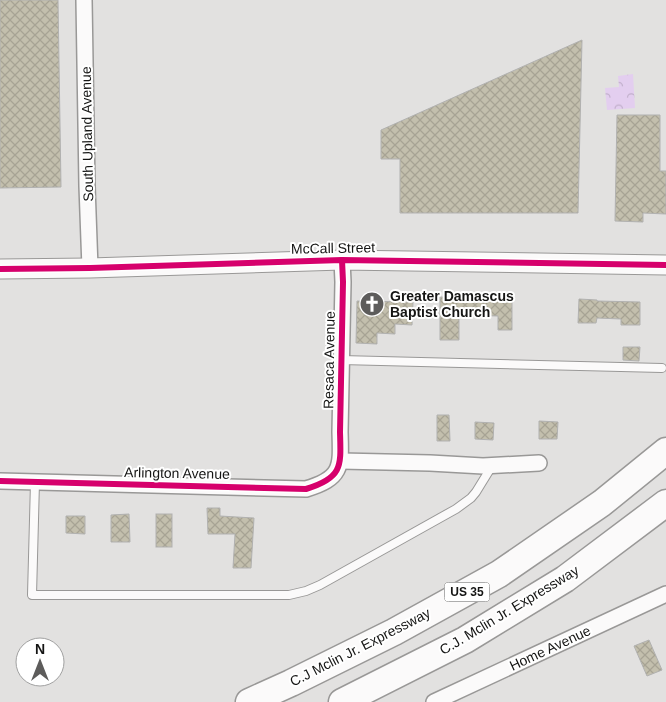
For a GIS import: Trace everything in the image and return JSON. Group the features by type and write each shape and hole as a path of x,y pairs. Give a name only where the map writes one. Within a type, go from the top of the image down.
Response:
{"highway":[{"name":"C.J Mclin Jr. Expressway","path":"249,702 394,632 499,574 602,503 666,451"},
{"name":"C.J. Mclin Jr. Expressway","path":"342,702 465,640 565,579 666,503"}],"street":[{"name":"South Upland Avenue","path":"84,0 90,268"},
{"name":"McCall Street","path":"0,269 342,260 666,265"},
{"name":"Resaca Avenue","path":"341,461 342,260"},
{"path":"341,461 493,465 539,463"},
{"name":"Arlington Avenue","path":"0,481 306,489 319,485 330,478 341,461"},
{"name":"Home Avenue","path":"434,702 666,594"}],"lane":[{"path":"341,360 662,368"},
{"path":"35,482 32,595 289,595 320,585 456,509 471,498 493,465"}],"green space":[{"path":"633,74 635,108 607,110 605,88 619,87 618,76"}],"building":[{"path":"0,0 58,0 61,187 0,188"},
{"path":"582,40 578,213 400,213 400,159 381,159 381,130"},
{"path":"617,115 660,115 660,171 666,171 666,214 643,213 643,222 615,221"},
{"path":"440,297 512,299 512,330 498,330 498,316 459,315 459,340 440,340"},
{"path":"579,299 640,302 640,325 621,325 621,319 597,318 596,323 578,323"},
{"path":"357,301 413,302 412,325 395,324 395,334 377,333 377,344 356,343"},
{"path":"623,347 640,347 639,361 623,360"},
{"path":"437,415 449,415 450,441 437,441"},
{"path":"539,421 558,422 557,439 539,439"},
{"path":"475,422 494,423 493,440 475,439"},
{"path":"207,508 220,508 220,516 254,518 251,568 233,568 235,534 208,534"},
{"path":"129,514 130,542 111,542 111,515"},
{"path":"156,514 172,514 172,547 156,547"},
{"path":"66,516 85,516 85,534 66,533"},
{"path":"649,640 662,670 647,676 634,646"}],"cycle path":[{"path":"0,269 342,260 666,265"},
{"path":"0,481 306,489 327,480 337,469 340,454 342,260"}],"place":[{"name":"Greater Damascus Baptist Church","path":"372,304"}]}
